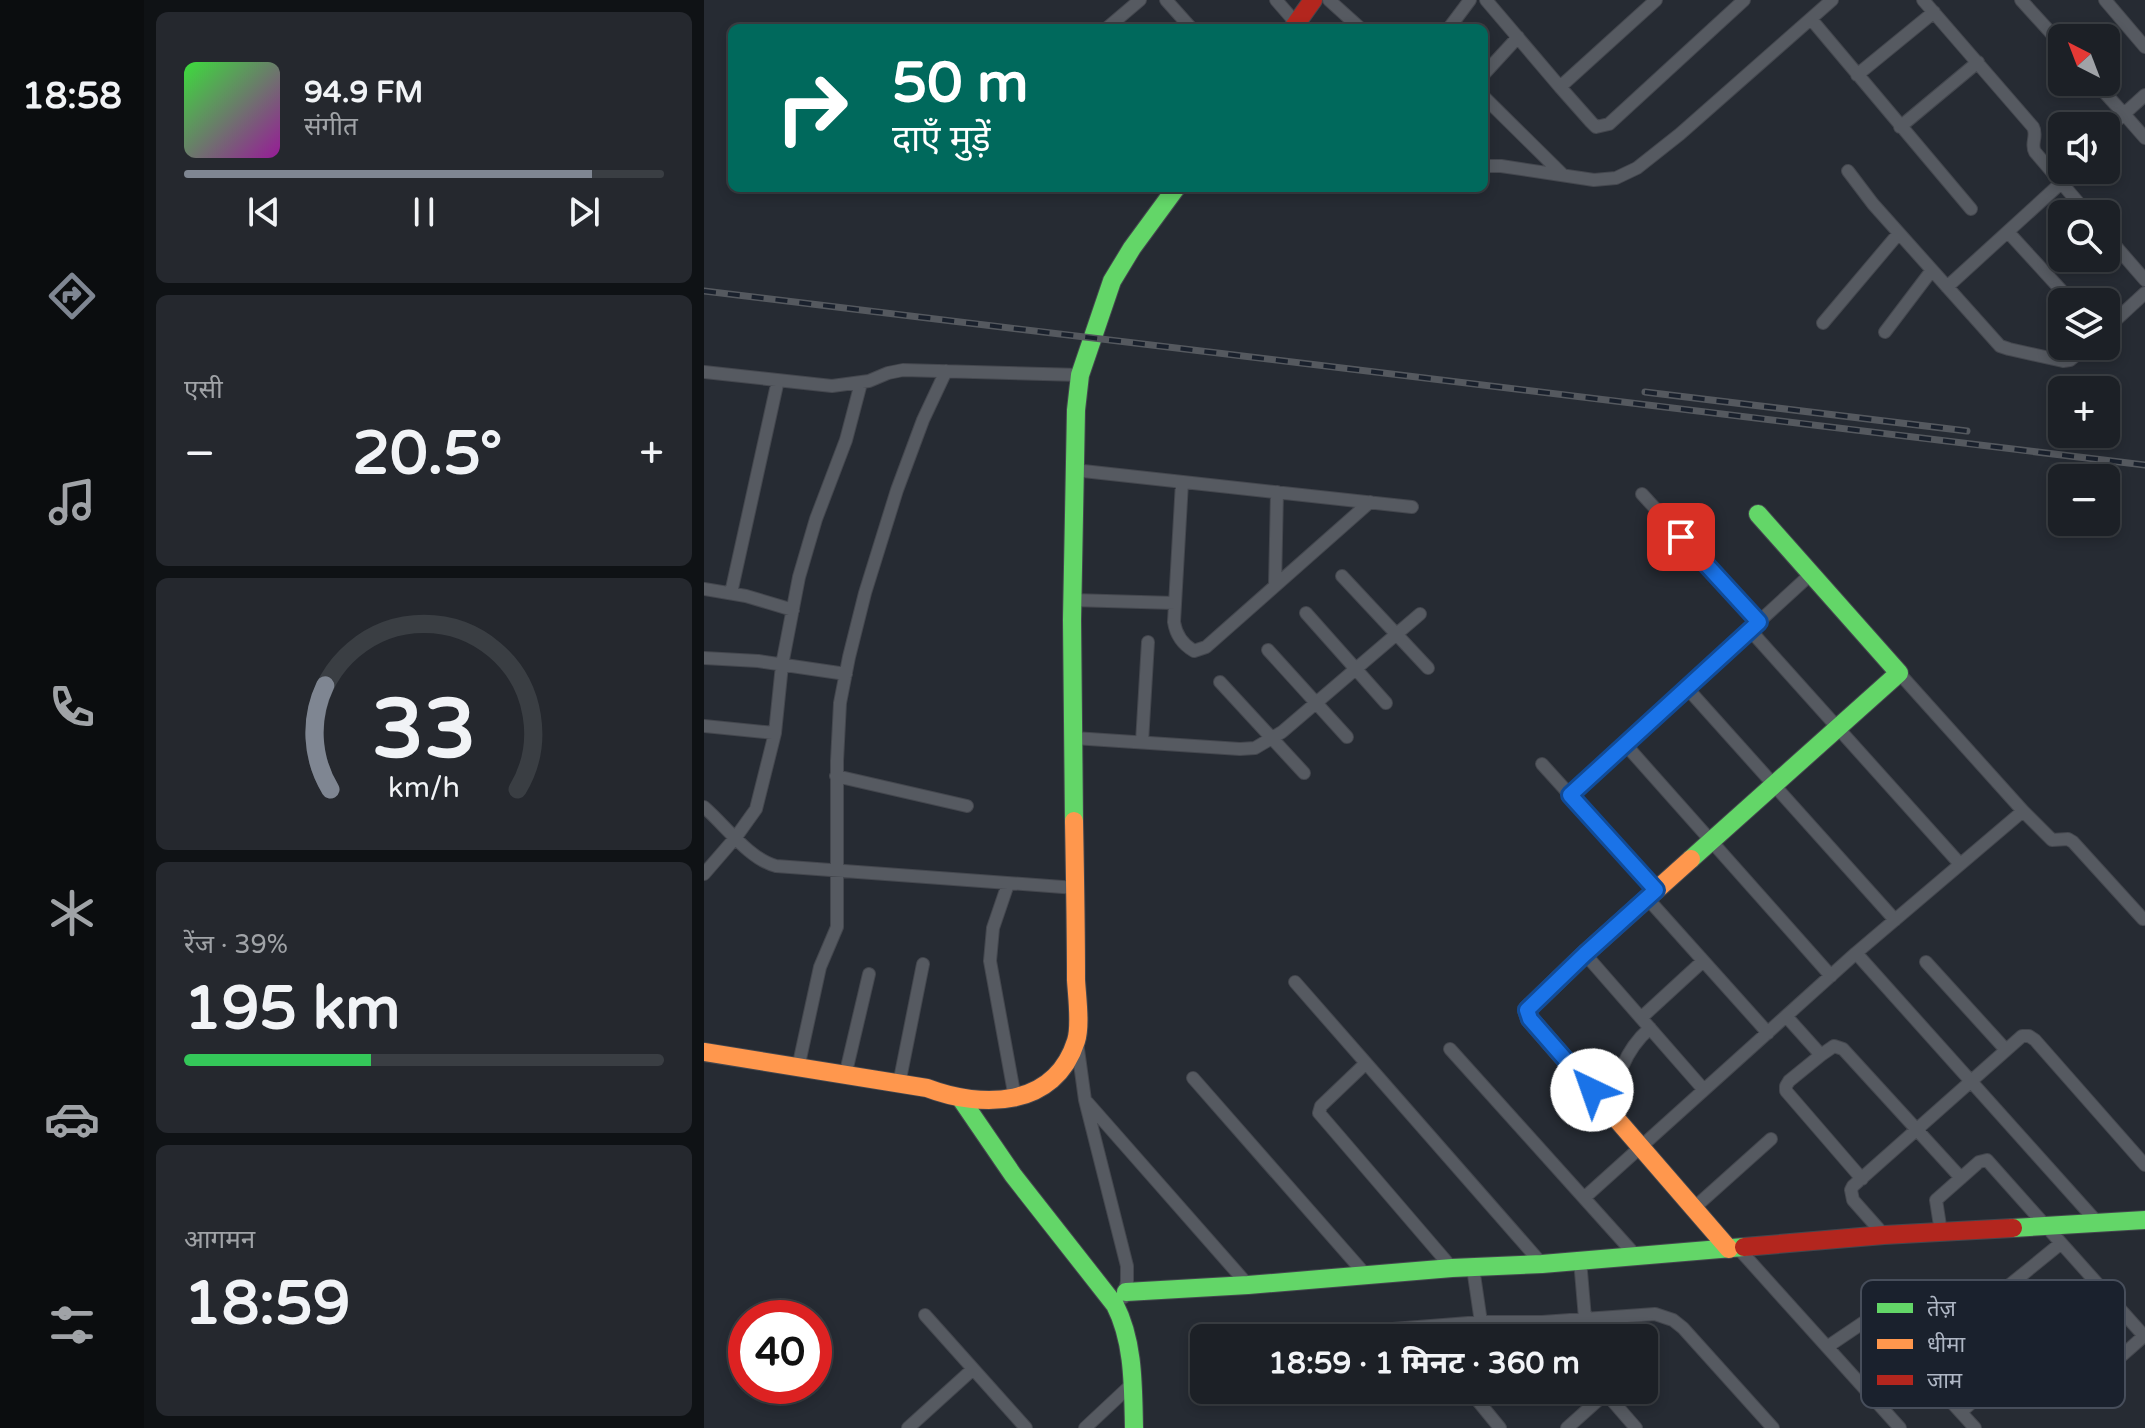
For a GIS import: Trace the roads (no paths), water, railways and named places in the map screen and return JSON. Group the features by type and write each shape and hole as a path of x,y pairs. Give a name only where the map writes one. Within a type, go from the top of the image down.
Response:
{"street":[{"path":"1112,24 1140,0"},
{"path":"1166,0 1187,24"},
{"path":"1276,0 1293,24"},
{"path":"1295,24 1313,0"},
{"path":"1329,0 1356,24"},
{"path":"1452,24 1470,0"},
{"path":"1486,0 1596,127 1609,124 1744,0"},
{"path":"1560,87 1656,0"},
{"path":"1488,166 1594,180 1616,178 1637,168 1832,0"},
{"path":"1923,0 2033,127 2033,149 2048,167"},
{"path":"2021,0 2048,30"},
{"path":"2105,0 2145,47"},
{"path":"1857,75 1934,12"},
{"path":"1811,19 1971,209"},
{"path":"1488,70 1518,37"},
{"path":"1900,127 1978,62"},
{"path":"2120,118 2145,95"},
{"path":"2108,96 2145,138"},
{"path":"1488,101 1563,175"},
{"path":"1848,171 1873,204 1993,340 2009,349 2048,358"},
{"path":"1947,287 2060,184"},
{"path":"2062,184 2076,200"},
{"path":"1119,1310 1126,1292 1127,1266 1085,1100 1077,1039 1072,600 1076,410 1080,375 1112,281 1173,192"},
{"path":"2008,232 2059,288"},
{"path":"1823,323 1899,233"},
{"path":"2120,251 2145,280"},
{"path":"1885,332 1932,270"},
{"path":"2120,316 2145,293"},
{"path":"704,372 832,386 861,383 903,370 1080,375"},
{"path":"798,1068 820,967 837,927 836,776 840,703 846,674 865,593 897,490 923,420 946,371"},
{"path":"731,593 778,380"},
{"path":"704,874 756,809 775,733 782,665 799,577 816,519 846,440 861,383"},
{"path":"1074,470 1412,507"},
{"path":"1182,482 1175,630 1179,639 1194,651 1206,647 1370,502"},
{"path":"1275,586 1277,492"},
{"path":"1642,494 1837,728 1960,864"},
{"path":"1758,514 2023,811 2052,840 2068,839 2073,842 2143,919"},
{"path":"1570,795 1811,574"},
{"path":"1342,576 1428,668"},
{"path":"704,589 793,610"},
{"path":"1072,600 1175,603"},
{"path":"1306,613 1386,703"},
{"path":"1074,738 1255,748 1272,739 1420,614"},
{"path":"1142,742 1148,642"},
{"path":"1268,650 1347,737"},
{"path":"704,658 846,674"},
{"path":"1861,1385 1694,1208 1527,1014 1529,1005 1899,673"},
{"path":"1220,682 1304,773"},
{"path":"1687,688 1895,920"},
{"path":"704,726 775,733"},
{"path":"1625,744 1831,976"},
{"path":"1542,764 1703,961 1768,1033"},
{"path":"836,776 967,806"},
{"path":"704,807 750,851 770,865 1076,888"},
{"path":"1584,1198 1856,953 2023,811"},
{"path":"1008,884 993,928 990,961 1015,1098"},
{"path":"1856,953 2097,1222"},
{"path":"1585,954 1704,1090"},
{"path":"1613,1113 1614,1090 1629,1051 1646,1023 1703,961"},
{"path":"1926,962 2006,1050"},
{"path":"899,1084 923,964"},
{"path":"845,1076 869,974"},
{"path":"1295,982 1542,1264"},
{"path":"1786,1016 1821,1055"},
{"path":"1884,1235 1851,1195 1853,1186 2022,1036 2035,1040 2145,1165"},
{"path":"704,1052 927,1088 961,1099 1015,1098 1041,1089 1053,1080 1077,1039"},
{"path":"1862,1179 1786,1091 1789,1081 1829,1047 1843,1049 1961,1178"},
{"path":"1450,1049 1637,1257"},
{"path":"1366,1063 1321,1106 1319,1113 1452,1268"},
{"path":"1193,1078 1365,1274"},
{"path":"961,1099 981,1133 1119,1310 1126,1336 1134,1428"},
{"path":"1085,1100 1248,1285"},
{"path":"1694,1208 1771,1139"},
{"path":"1941,1232 1936,1200 1979,1162 1987,1160 2094,1280"},
{"path":"1126,1292 1637,1257 1884,1235 2144,1221"},
{"path":"2016,1280 2060,1244"},
{"path":"1580,1260 1585,1318"},
{"path":"1473,1268 1481,1322"},
{"path":"1456,1324 1655,1314 1673,1320 1683,1328 1773,1428"},
{"path":"925,1315 1026,1428"},
{"path":"2125,1315 2144,1336 2125,1352"},
{"path":"1827,1347 1861,1324"},
{"path":"908,1428 973,1369"},
{"path":"1085,1428 1132,1384"},
{"path":"1480,1404 1500,1428"},
{"path":"1567,1428 1592,1404"},
{"path":"1615,1404 1636,1428"},
{"path":"1882,1408 1900,1428"},
{"path":"1957,1408 1975,1428"},
{"path":"1961,1412 1965,1408"}],"railway":[{"path":"704,291 2145,465"},
{"path":"1645,392 1967,431"}]}
